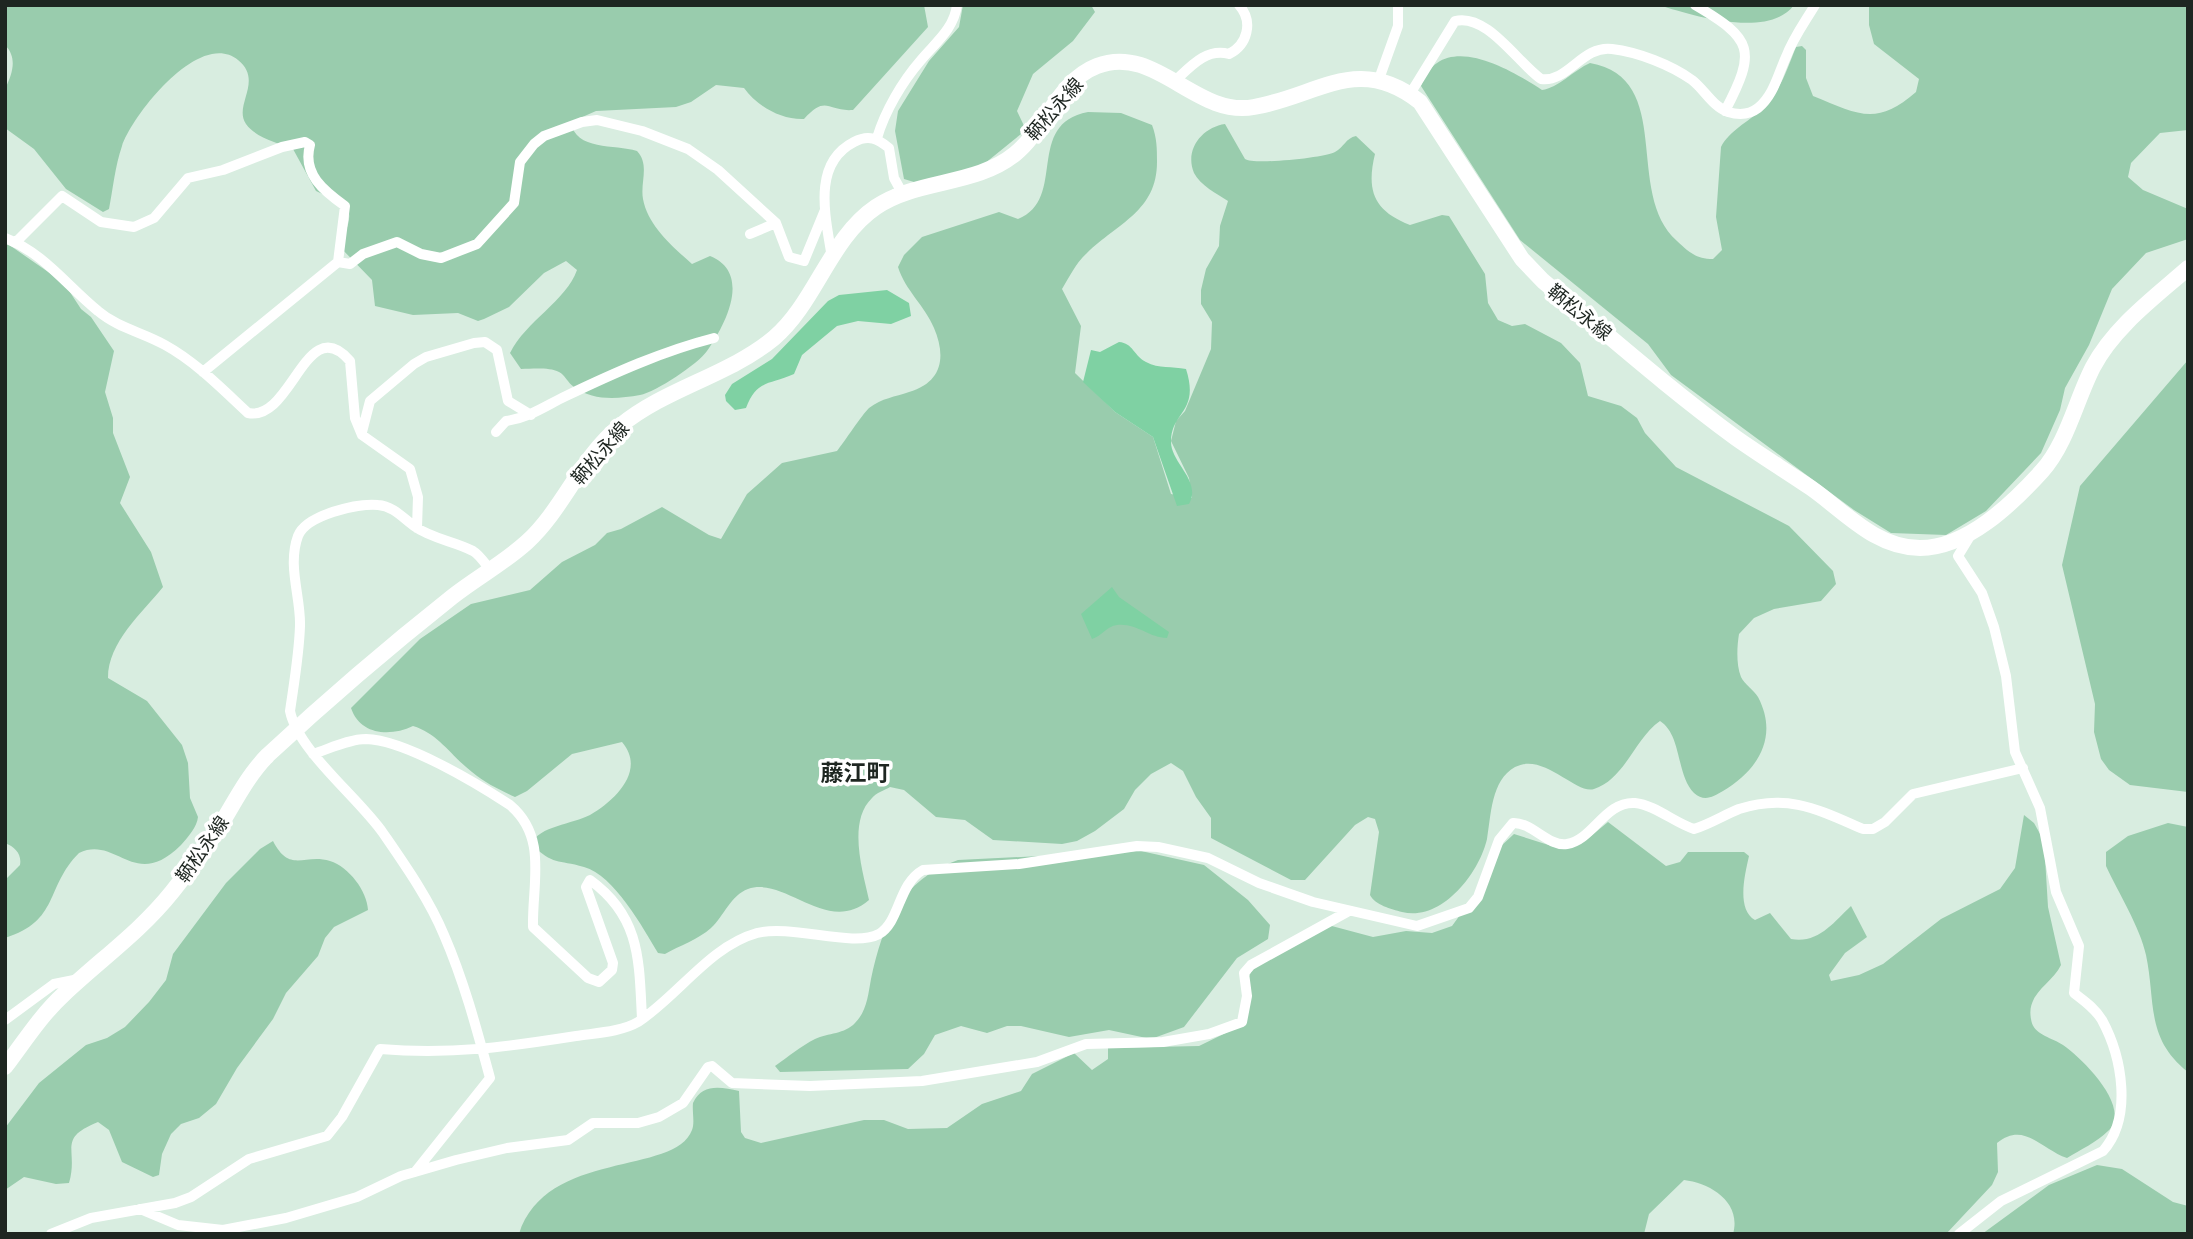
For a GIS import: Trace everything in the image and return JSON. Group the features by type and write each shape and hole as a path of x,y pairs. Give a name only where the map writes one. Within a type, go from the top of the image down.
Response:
{"main road":[{"name":"鞆松永線","path":"5,1066 60,997 139,930 172,892 213,837 247,779 295,730 458,592 491,571 530,540 614,430 642,409 738,362 775,337 807,300 856,225 873,209 892,197 989,169 1016,154 1071,84 1097,66 1131,61 1175,81 1197,95 1220,104 1249,109 1345,79 1379,79 1410,94 1420,102 1522,259 1543,281 1688,401 1861,528 1890,542 1919,548 1946,544 1974,530 2014,498 2044,468 2094,365 2113,338 2188,268"}],"street":[{"path":"877,138 882,122 904,83 952,25 957,5"},
{"path":"1175,81 1209,54 1229,54 1238,49 1247,38 1247,25 1239,5"},
{"path":"1379,79 1398,26 1398,5"},
{"path":"1695,5 1737,31 1743,46 1741,80 1725,111"},
{"path":"1410,94 1455,21 1461,20 1489,31 1541,79 1554,79 1585,55 1612,49 1676,71 1693,81 1725,111 1741,115 1758,108 1776,84 1785,58 1815,5"},
{"path":"338,262 349,264 363,254 397,242 421,254 441,258 477,244 514,203 520,162 534,144 544,136 589,120 609,121 688,149 718,170 776,223 789,257 804,261 825,210"},
{"path":"832,260 825,210 829,165 840,149 858,140 877,138 889,148 894,178 900,189 892,197"},
{"path":"203,372 338,262 345,206 319,185 310,171 307,155 310,145 305,142 282,147 223,170 188,178 153,218 134,227 101,222 62,195 11,241 48,264 96,310 118,325 164,344 203,372 248,412 258,415 279,401 306,359 326,348 335,348 350,361 355,418 362,435 410,468 418,498 417,528"},
{"path":"750,234 776,223"},
{"path":"496,432 506,421 531,415 676,348 714,338"},
{"path":"362,435 366,408 374,396 426,357 474,343 485,342 497,351 508,401 531,415"},
{"path":"415,1172 490,1078 444,934 382,831 295,730 290,711 300,623 294,591 298,536 306,524 352,506 379,505 394,510 417,528 476,552 491,571"},
{"path":"1959,1234 2001,1201 2103,1151 2114,1138 2122,1107 2121,1084 2110,1039 2093,1008 2074,993 2079,946 2056,892 2040,808 2015,752 2006,676 1994,626 1982,593 1958,556 1974,530"},
{"path":"313,754 364,739 376,741 448,768 510,805 517,811 535,841 533,927 588,978 598,982 612,970 613,963 586,887 590,880 608,894 628,922 635,941 642,1019"},
{"path":"51,1234 91,1218 175,1203 191,1197 249,1159 327,1136 342,1117 380,1049 456,1053 482,1051 631,1026 712,959 748,936 780,930 856,938 880,933 904,890 915,874 923,870 1018,864 1137,846 1158,847 1208,858 1259,883 1347,912 1417,926 1469,908 1478,897 1499,840 1513,823 1522,822 1560,844 1568,844 1621,805 1643,805 1694,829 1740,809 1771,802 1798,803 1863,829 1872,829 1885,822 1913,794 2023,768"},
{"path":"140,1209 178,1225 228,1231 286,1218 357,1197 415,1172 507,1149 568,1140 593,1123 638,1123 659,1117 682,1103 708,1067 712,1066 732,1083 810,1086 922,1081 1037,1062 1099,1042 1163,1042 1209,1034 1242,1022 1247,996 1244,973 1251,965 1347,912"},
{"path":"5,1020 54,984 82,978"}],"shaded area":[{"path":"5,5 924,5 928,27 853,110 823,106 804,119 795,119 770,111 744,88 716,85 691,102 676,107 596,111 571,122 574,131 588,142 637,151 644,168 643,199 656,227 692,264 710,256 723,264 730,274 733,286 727,314 721,327 707,351 695,363 647,393 606,398 581,392 555,370 521,369 510,353 526,331 572,281 577,270 566,261 544,273 509,307 478,321 458,313 413,315 375,306 372,280 339,246 349,221 345,204 339,199 316,191 293,149 250,129 243,117 248,76 238,60 223,53 205,56 187,65 170,79 139,115 122,146 109,209 103,212 66,189 34,149 5,128 4,96 13,61 5,45"},
{"path":"963,5 1091,5 1095,12 1073,41 1033,74 1017,111 1026,130 984,164 924,185 904,179 895,131 898,111 929,61 959,27"},
{"path":"1659,5 1794,5 1782,15 1767,21 1749,23 1710,19"},
{"path":"1869,5 2188,5 2188,130 2160,133 2131,163 2128,177 2143,190 2188,209 2188,239 2146,253 2112,289 2089,345 2065,388 2060,410 2041,453 1986,511 1946,535 1891,533 1854,510 1671,375 1648,344 1520,240 1421,86 1431,69 1444,59 1460,56 1495,64 1542,90 1554,86 1590,63 1616,73 1632,90 1641,113 1653,195 1661,220 1689,252 1702,258 1713,259 1722,250 1716,217 1721,147 1729,136 1768,103 1782,80 1796,47 1802,46 1806,50 1806,78 1813,96 1842,108 1866,114 1878,113 1902,103 1916,92 1919,79 1874,44 1869,25"},
{"path":"1088,112 1121,113 1152,125 1157,162 1155,179 1143,204 1134,215 1083,257 1062,289 1081,326 1075,373 1115,412 1153,437 1171,494 1192,498 1189,478 1171,441 1176,421 1185,411 1211,349 1212,322 1201,304 1201,290 1206,269 1219,246 1220,226 1228,201 1209,189 1194,173 1194,148 1203,134 1225,124 1245,159 1251,161 1289,160 1328,154 1335,152 1356,136 1375,154 1372,167 1373,189 1381,206 1388,213 1410,225 1442,215 1449,216 1485,274 1488,303 1498,320 1512,326 1525,324 1561,343 1580,363 1588,396 1621,406 1637,418 1645,433 1676,467 1789,526 1833,571 1836,584 1821,601 1774,609 1754,618 1739,634 1739,672 1742,680 1758,697 1766,726 1762,751 1746,773 1716,795 1708,798 1698,796 1688,785 1676,745 1667,727 1660,721 1651,728 1614,777 1594,789 1578,786 1537,765 1515,767 1501,780 1497,789 1487,839 1476,867 1444,903 1417,913 1388,908 1370,895 1379,832 1375,819 1368,817 1355,825 1305,880 1291,880 1211,838 1211,818 1196,797 1183,771 1171,763 1151,774 1135,790 1124,809 1095,831 1077,841 1062,844 993,840 965,820 936,817 904,790 890,787 872,798 864,808 860,820 859,848 869,900 853,909 838,912 822,909 777,890 762,887 748,889 737,896 706,932 665,954 658,953 627,904 606,880 584,867 551,859 531,844 549,829 590,815 618,793 625,783 631,763 629,753 622,742 572,754 527,791 515,797 477,776 438,740 422,730 413,726 395,732 377,731 361,724 355,717 351,708 420,639 471,604 530,590 562,562 595,545 607,533 621,529 662,507 709,535 721,539 747,494 782,463 837,451 869,408 929,382 939,367 940,348 930,320 901,275 898,267 904,255 922,237 999,212 1018,219 1033,209 1041,196 1051,146 1057,131 1069,119"},
{"path":"5,242 64,283 114,351 105,392 113,418 113,433 130,477 120,503 151,552 163,587 120,640 114,652 108,678 147,701 182,745 188,763 190,798 198,817 194,828 181,845 165,858 151,864 138,863 92,849 79,853 61,878 44,913 23,931 5,938 5,880 20,865 20,857 17,851 5,843"},
{"path":"887,290 909,303 911,316 891,324 858,321 837,326 802,355 794,374 760,387 746,408 735,410 726,401 725,395 732,384 772,359 828,301 839,295"},
{"path":"1119,342 1151,364 1186,369 1190,395 1175,424 1171,442 1172,450 1192,488 1189,504 1177,506 1153,437 1115,412 1083,382 1091,350 1100,352"},
{"path":"2188,360 2188,792 2130,785 2109,770 2101,759 2094,732 2095,704 2062,565 2080,486"},
{"path":"1112,587 1119,597 1169,632 1167,638 1154,636 1131,626 1117,625 1092,639 1081,614"},
{"path":"2024,815 2034,823 2044,841 2048,907 2061,965 2032,1002 2032,1024 2039,1032 2071,1051 2092,1072 2110,1097 2114,1121 2104,1135 2067,1158 2024,1136 2007,1137 1997,1143 1998,1172 1992,1185 1946,1234 1733,1234 1733,1212 1722,1196 1704,1185 1684,1180 1649,1214 1644,1234 519,1234 533,1207 555,1188 609,1167 662,1154 681,1144 693,1127 693,1103 701,1092 707,1089 739,1091 741,1132 745,1138 761,1143 864,1120 884,1120 908,1129 947,1128 982,1104 1021,1091 1032,1074 1074,1053 1092,1070 1108,1059 1108,1048 1199,1046 1238,1027 1244,987 1253,968 1328,925 1373,937 1406,931 1432,933 1452,926 1479,889 1500,847 1514,834 1558,848 1591,836 1608,822 1666,866 1680,862 1688,852 1744,852 1749,856 1743,891 1745,908 1755,920 1770,913 1791,939 1801,940 1817,935 1851,906 1867,937 1845,953 1829,975 1831,981 1859,975 1883,964 1941,919 2000,889 2015,868"},
{"path":"2168,823 2188,827 2188,1072 2174,1059 2158,1032 2143,944 2106,866 2106,852 2128,836"},
{"path":"273,841 285,857 292,860 321,859 344,869 361,888 368,910 334,927 325,938 318,956 286,993 273,1019 237,1068 216,1104 199,1118 181,1124 171,1134 162,1154 159,1175 153,1177 122,1162 109,1130 98,1122 85,1128 73,1140 69,1183 56,1184 24,1177 5,1190 5,1128 39,1083 86,1045 107,1038 125,1027 166,980 173,954 226,883 260,849"},
{"path":"1141,851 1204,865 1248,900 1270,925 1268,939 1237,958 1184,1027 1151,1039 1109,1030 1069,1037 1021,1026 1007,1026 987,1033 961,1026 935,1035 924,1054 908,1069 780,1072 775,1066 810,1042 851,1027 859,1018 889,922 909,892 922,879 938,869 958,860"},
{"path":"2097,1165 2122,1169 2173,1202 2188,1206 2188,1234 1982,1234 2049,1185"}],"district":[{"name":"藤江町","path":"855,773"}]}
